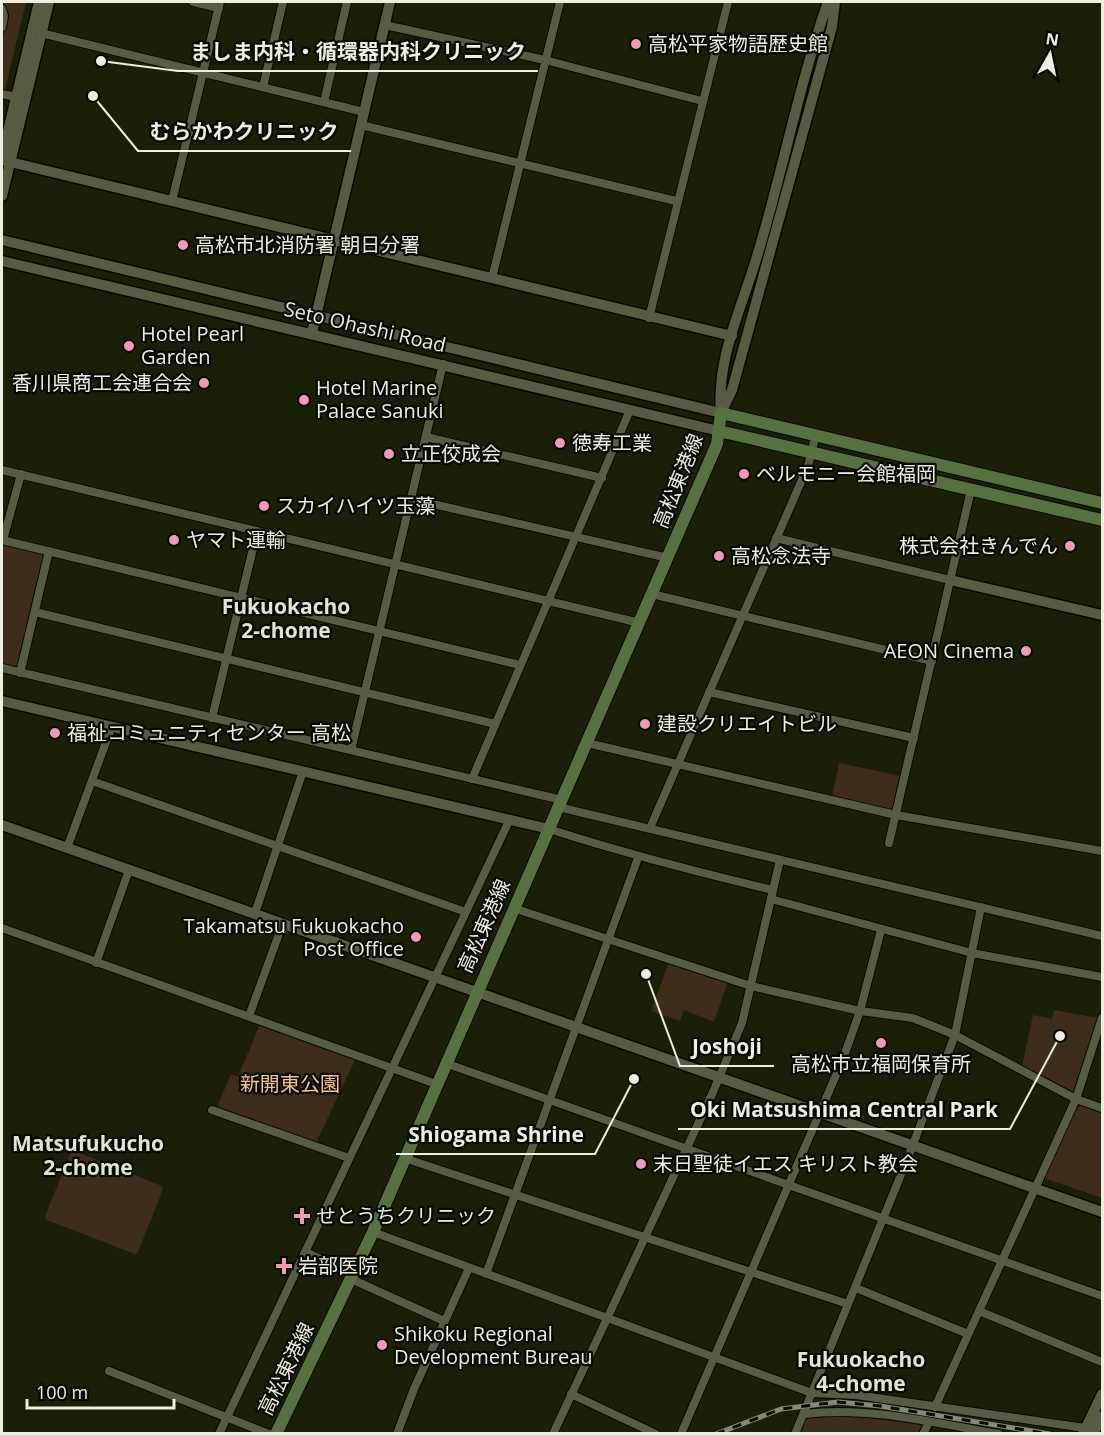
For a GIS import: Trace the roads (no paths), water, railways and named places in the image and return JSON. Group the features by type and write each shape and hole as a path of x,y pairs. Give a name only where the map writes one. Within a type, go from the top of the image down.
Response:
{"main road":[{"name":"高松東港線","path":"276,1434 373,1232 476,991 640,623 714,450 721,413 1102,503"},
{"name":"高松東港線","path":"719,431 1102,520"}],"street":[{"path":"20,98 39,2"},
{"path":"2,196 4,159 49,2"},
{"path":"172,201 220,5 193,2"},
{"path":"263,87 284,2"},
{"path":"324,102 347,2"},
{"path":"312,333 390,2"},
{"path":"492,278 560,2"},
{"path":"649,318 676,201 728,2"},
{"path":"721,413 719,387 732,336 758,254 828,2"},
{"path":"721,413 732,390 761,287 832,27 835,2"},
{"path":"2,8 4,16 2,27"},
{"path":"385,25 545,60 702,101"},
{"path":"41,33 364,112"},
{"path":"2,94 20,98"},
{"path":"361,125 676,201"},
{"path":"4,159 649,318 732,336"},
{"name":"Seto Ohashi Road","path":"2,240 721,413"},
{"name":"Seto Ohashi Road","path":"2,261 719,431"},
{"path":"351,750 443,364"},
{"path":"472,779 630,410"},
{"path":"650,828 776,538 812,452 816,434"},
{"path":"426,437 602,478"},
{"path":"2,470 640,623"},
{"path":"21,474 2,540 520,665"},
{"path":"889,843 971,489"},
{"path":"411,499 668,558"},
{"path":"212,718 257,532"},
{"path":"776,538 1102,615"},
{"path":"20,673 49,551"},
{"path":"652,594 932,661"},
{"path":"35,612 495,724"},
{"path":"2,669 472,779 650,828 1102,936"},
{"path":"709,692 914,738"},
{"path":"2,701 549,829 603,844 638,858 772,894 881,930 972,953 1102,976"},
{"path":"67,848 112,726"},
{"path":"587,743 896,814 1102,852"},
{"path":"255,913 303,771"},
{"path":"92,781 466,912"},
{"path":"219,1434 510,819"},
{"path":"2,825 1102,1212"},
{"path":"486,1274 638,858"},
{"path":"553,1434 720,1077 742,1023 780,860"},
{"path":"96,963 129,870"},
{"path":"795,1434 914,1145 955,1035 981,907"},
{"path":"513,908 751,986 860,1011 913,1018 955,1035 1076,1099 1102,1108"},
{"path":"249,1016 283,923"},
{"path":"2,928 392,1066 436,1084"},
{"path":"681,1434 821,1112 860,1011 881,930"},
{"path":"935,1407 1076,1099 1102,1018"},
{"path":"445,1063 549,1102 1102,1296"},
{"path":"212,1110 349,1158"},
{"path":"404,1158 849,1304"},
{"path":"373,1232 812,1394 856,1395 1092,1431"},
{"path":"305,1252 444,1321"},
{"path":"397,1434 414,1389 469,1268"},
{"path":"856,1288 968,1334"},
{"path":"979,1311 1102,1362"},
{"path":"109,1371 268,1434"},
{"path":"571,1394 656,1434"},
{"path":"1092,1431 1102,1394"},
{"path":"804,1414 855,1412 999,1434"},
{"path":"1092,1431 1102,1416"},
{"path":"923,1434 928,1422"}],"railway":[{"path":"716,1434 781,1409 838,1402 880,1406 1050,1434"}],"place":[{"name":"高松平家物語歴史館","path":"636,44"},
{"name":"ましま内科・循環器内科クリニック","path":"101,61"},
{"name":"むらかわクリニック","path":"93,96"},
{"name":"高松市北消防署 朝日分署","path":"183,245"},
{"name":"Hotel Pearl Garden","path":"129,346"},
{"name":"香川県商工会連合会","path":"204,383"},
{"name":"Hotel Marine Palace Sanuki","path":"304,400"},
{"name":"徳寿工業","path":"560,443"},
{"name":"立正佼成会","path":"389,454"},
{"name":"ベルモニー会館福岡","path":"744,474"},
{"name":"スカイハイツ玉藻","path":"264,506"},
{"name":"ヤマト運輸","path":"174,540"},
{"name":"株式会社きんでん","path":"1070,546"},
{"name":"高松念法寺","path":"719,556"},
{"name":"AEON Cinema","path":"1026,651"},
{"name":"建設クリエイトビル","path":"645,724"},
{"name":"福祉コミュニティセンター 高松","path":"55,733"},
{"name":"Takamatsu Fukuokacho Post Office","path":"416,937"},
{"name":"Joshoji","path":"646,974"},
{"name":"Oki Matsushima Central Park","path":"1060,1036"},
{"name":"高松市立福岡保育所","path":"881,1043"},
{"name":"Shiogama Shrine","path":"634,1079"},
{"name":"末日聖徒イエス キリスト教会","path":"641,1164"},
{"name":"せとうちクリニック","path":"302,1216"},
{"name":"岩部医院","path":"284,1266"},
{"name":"Shikoku Regional Development Bureau","path":"382,1345"}],"district":[{"name":"Fukuokacho 2-chome","path":"286,619"},
{"name":"Matsufukucho 2-chome","path":"88,1156"},
{"name":"Fukuokacho 4-chome","path":"861,1372"}],"park label":[{"name":"新開東公園","path":"290,1084"}]}
